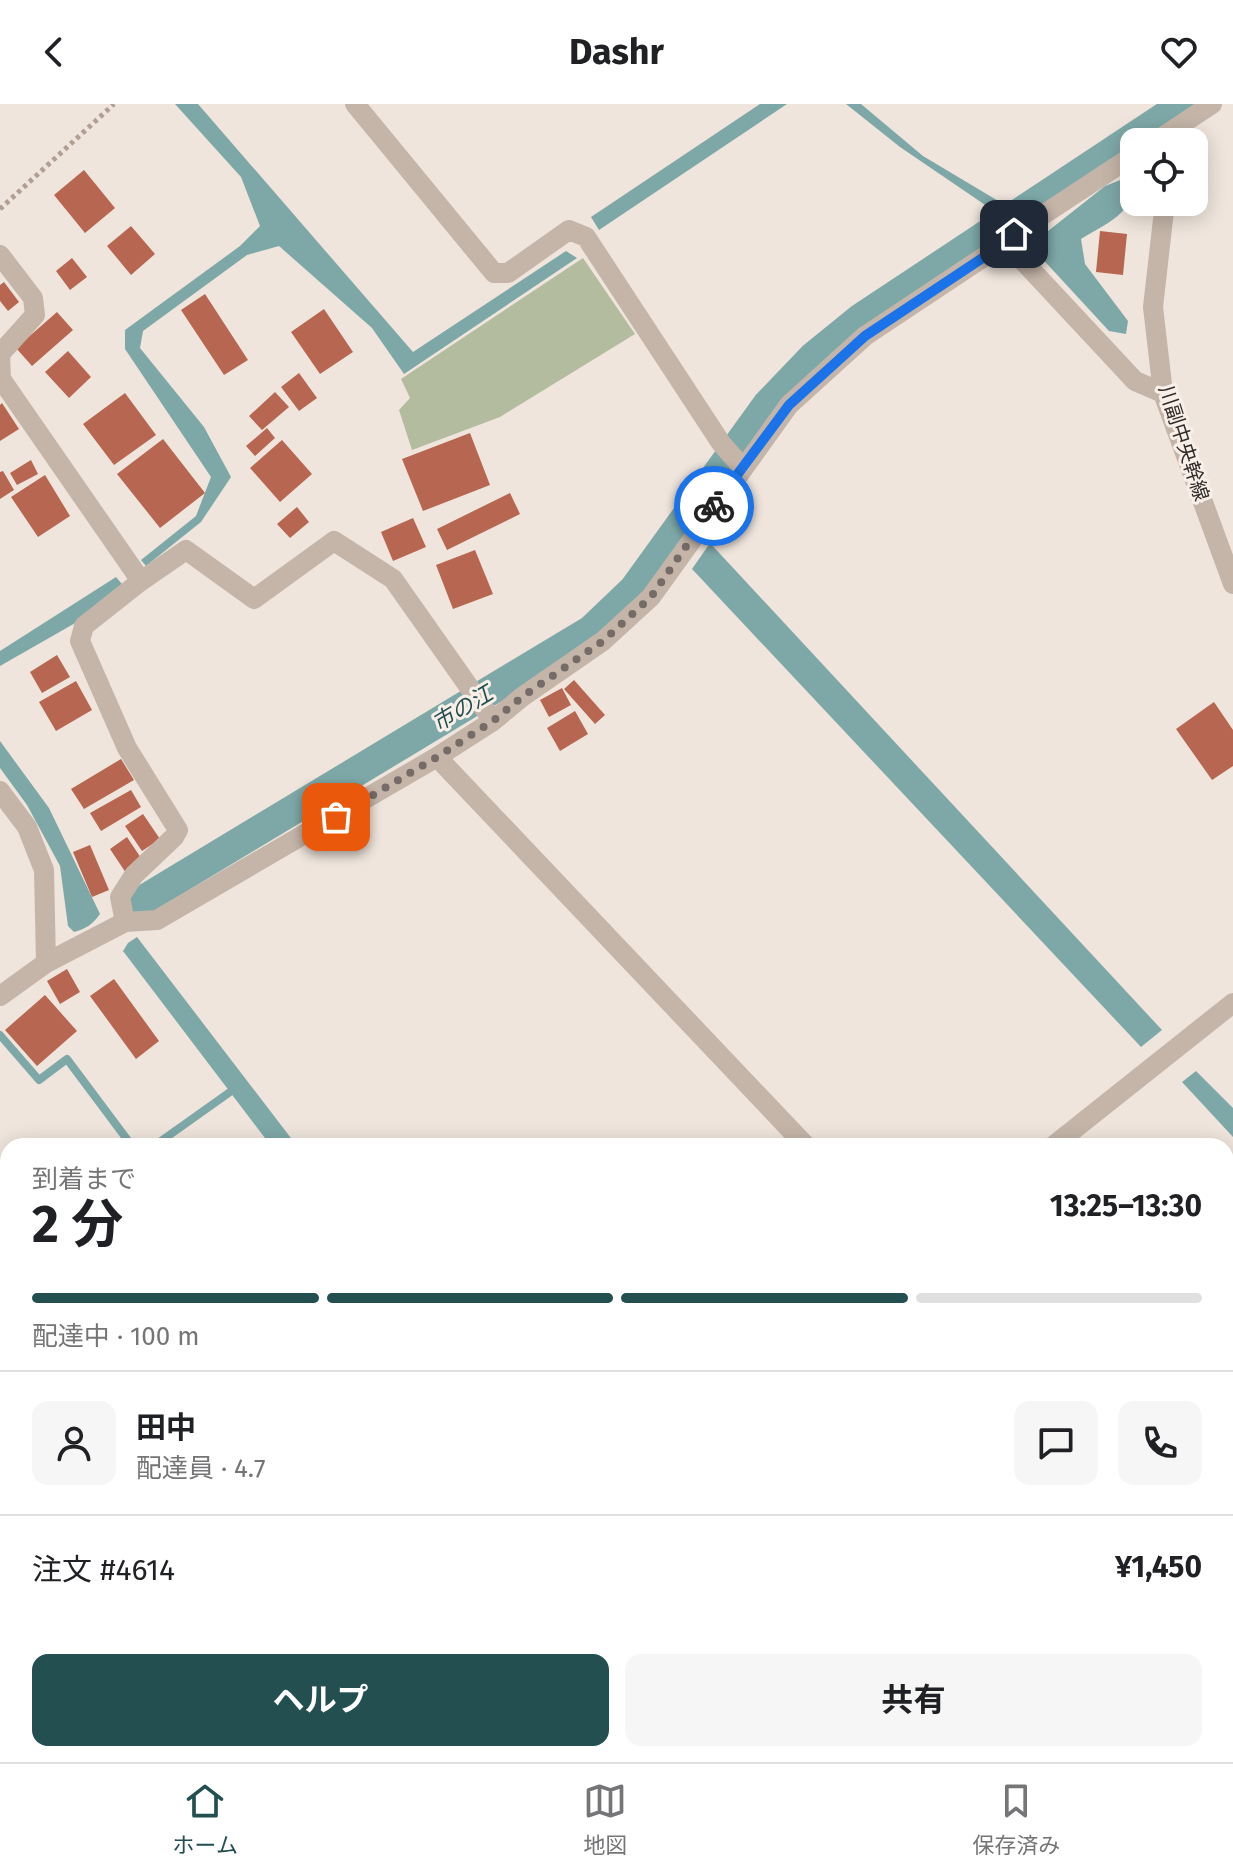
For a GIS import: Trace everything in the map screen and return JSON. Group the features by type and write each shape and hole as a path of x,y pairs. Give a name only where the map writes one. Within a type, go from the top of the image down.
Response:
{"street":[{"path":"355,104 494,273 508,273 569,230 586,237 721,443 742,467"},
{"path":"1175,128 1205,107"},
{"path":"1194,128 1205,107"},
{"path":"1006,250 1014,234 1120,164"},
{"name":"川副中央幹線","path":"1163,216 1153,307 1163,393 1233,584"},
{"path":"0,996 46,963 125,922 157,920 437,757 493,721 603,641 651,597 789,405 865,336 993,251 1006,250 1024,262 1135,381 1163,393"},
{"path":"0,255 33,298 35,315 0,354 1,379 141,581"},
{"path":"125,922 120,897 134,875 178,830 127,748 80,641 84,626 186,550 254,599 334,541 393,579 493,721"},
{"path":"437,757 798,1138"},
{"path":"0,791 27,827 44,870 46,963"},
{"path":"1063,1138 1233,1003"}],"path":[{"path":"0,209 114,104"}],"green space":[{"path":"583,258 635,334 500,417 412,450 399,410 410,398 401,379"}],"water":[{"path":"175,104 198,104 413,352 566,251 577,258 404,374 372,328 279,246 247,255 143,331 140,348 204,427 231,477 201,522 146,566 141,560 196,516 211,477 125,349 125,330 240,246 260,226 241,177"},
{"path":"760,104 787,104 599,230 591,217"},
{"path":"846,104 861,104 923,156 1005,205 994,211 900,147"},
{"path":"1120,180 1120,213 1081,239 1085,264 1128,321 1126,334 1109,331 1037,253 1038,239 1105,186"},
{"path":"710,543 1162,1030 1141,1047 692,569"},
{"path":"116,577 122,584 91,614 0,666 0,651"},
{"path":"0,741 49,808 100,914 82,929 74,932 68,926 60,866 27,805 0,768"},
{"path":"137,937 291,1138 265,1138 123,951"},
{"path":"1196,1071 1233,1108 1233,1137 1182,1082"}],"building":[{"path":"84,170 115,208 85,233 54,195"},
{"path":"131,226 155,254 131,275 107,246"},
{"path":"1100,231 1127,234 1123,275 1096,272"},
{"path":"72,258 87,277 70,290 56,271"},
{"path":"4,282 19,302 8,311 0,301 0,285"},
{"path":"205,294 248,360 224,375 181,310"},
{"path":"324,309 353,352 320,374 291,332"},
{"path":"57,312 73,330 32,366 16,348"},
{"path":"68,351 91,377 69,398 45,372"},
{"path":"299,373 317,398 299,411 281,387"},
{"path":"275,392 289,407 262,430 249,416"},
{"path":"125,393 156,435 114,465 83,424"},
{"path":"2,403 19,429 0,441 0,405"},
{"path":"267,428 275,438 255,456 246,446"},
{"path":"470,433 490,485 423,511 402,459"},
{"path":"163,439 205,493 160,528 117,474"},
{"path":"282,440 312,474 280,502 250,468"},
{"path":"31,460 38,474 17,485 10,473"},
{"path":"3,471 14,490 0,499 0,472"},
{"path":"45,475 70,516 38,537 11,497"},
{"path":"510,493 520,514 447,550 437,529"},
{"path":"297,507 309,522 290,538 277,524"},
{"path":"413,518 426,547 393,561 381,532"},
{"path":"475,550 493,594 453,609 436,565"},
{"path":"57,655 70,677 42,693 30,672"},
{"path":"574,680 605,715 595,724 564,689"},
{"path":"76,681 92,710 56,731 39,702"},
{"path":"562,688 571,705 549,717 540,700"},
{"path":"1214,702 1233,730 1233,766 1212,780 1176,729"},
{"path":"575,711 588,734 560,751 547,728"},
{"path":"121,759 134,780 84,809 71,789"},
{"path":"131,790 141,807 101,831 90,813"},
{"path":"143,814 160,839 142,851 125,826"},
{"path":"127,837 143,861 126,873 110,849"},
{"path":"90,845 109,890 92,897 73,852"},
{"path":"67,969 80,992 60,1004 47,981"},
{"path":"114,979 159,1041 136,1059 90,996"},
{"path":"45,995 77,1031 37,1066 5,1030"}],"waterway":[{"name":"市の江","path":"140,902 591,630 634,589 767,405 813,357 861,318 1184,104"},
{"path":"0,1035 39,1080 67,1059 126,1138"},
{"path":"165,1138 230,1092"}],"way so far":[{"path":"336,817 493,721 603,641 651,597 714,506"}],"route":[{"path":"714,506 789,405 865,336 993,251 1006,250 1014,234"}]}
